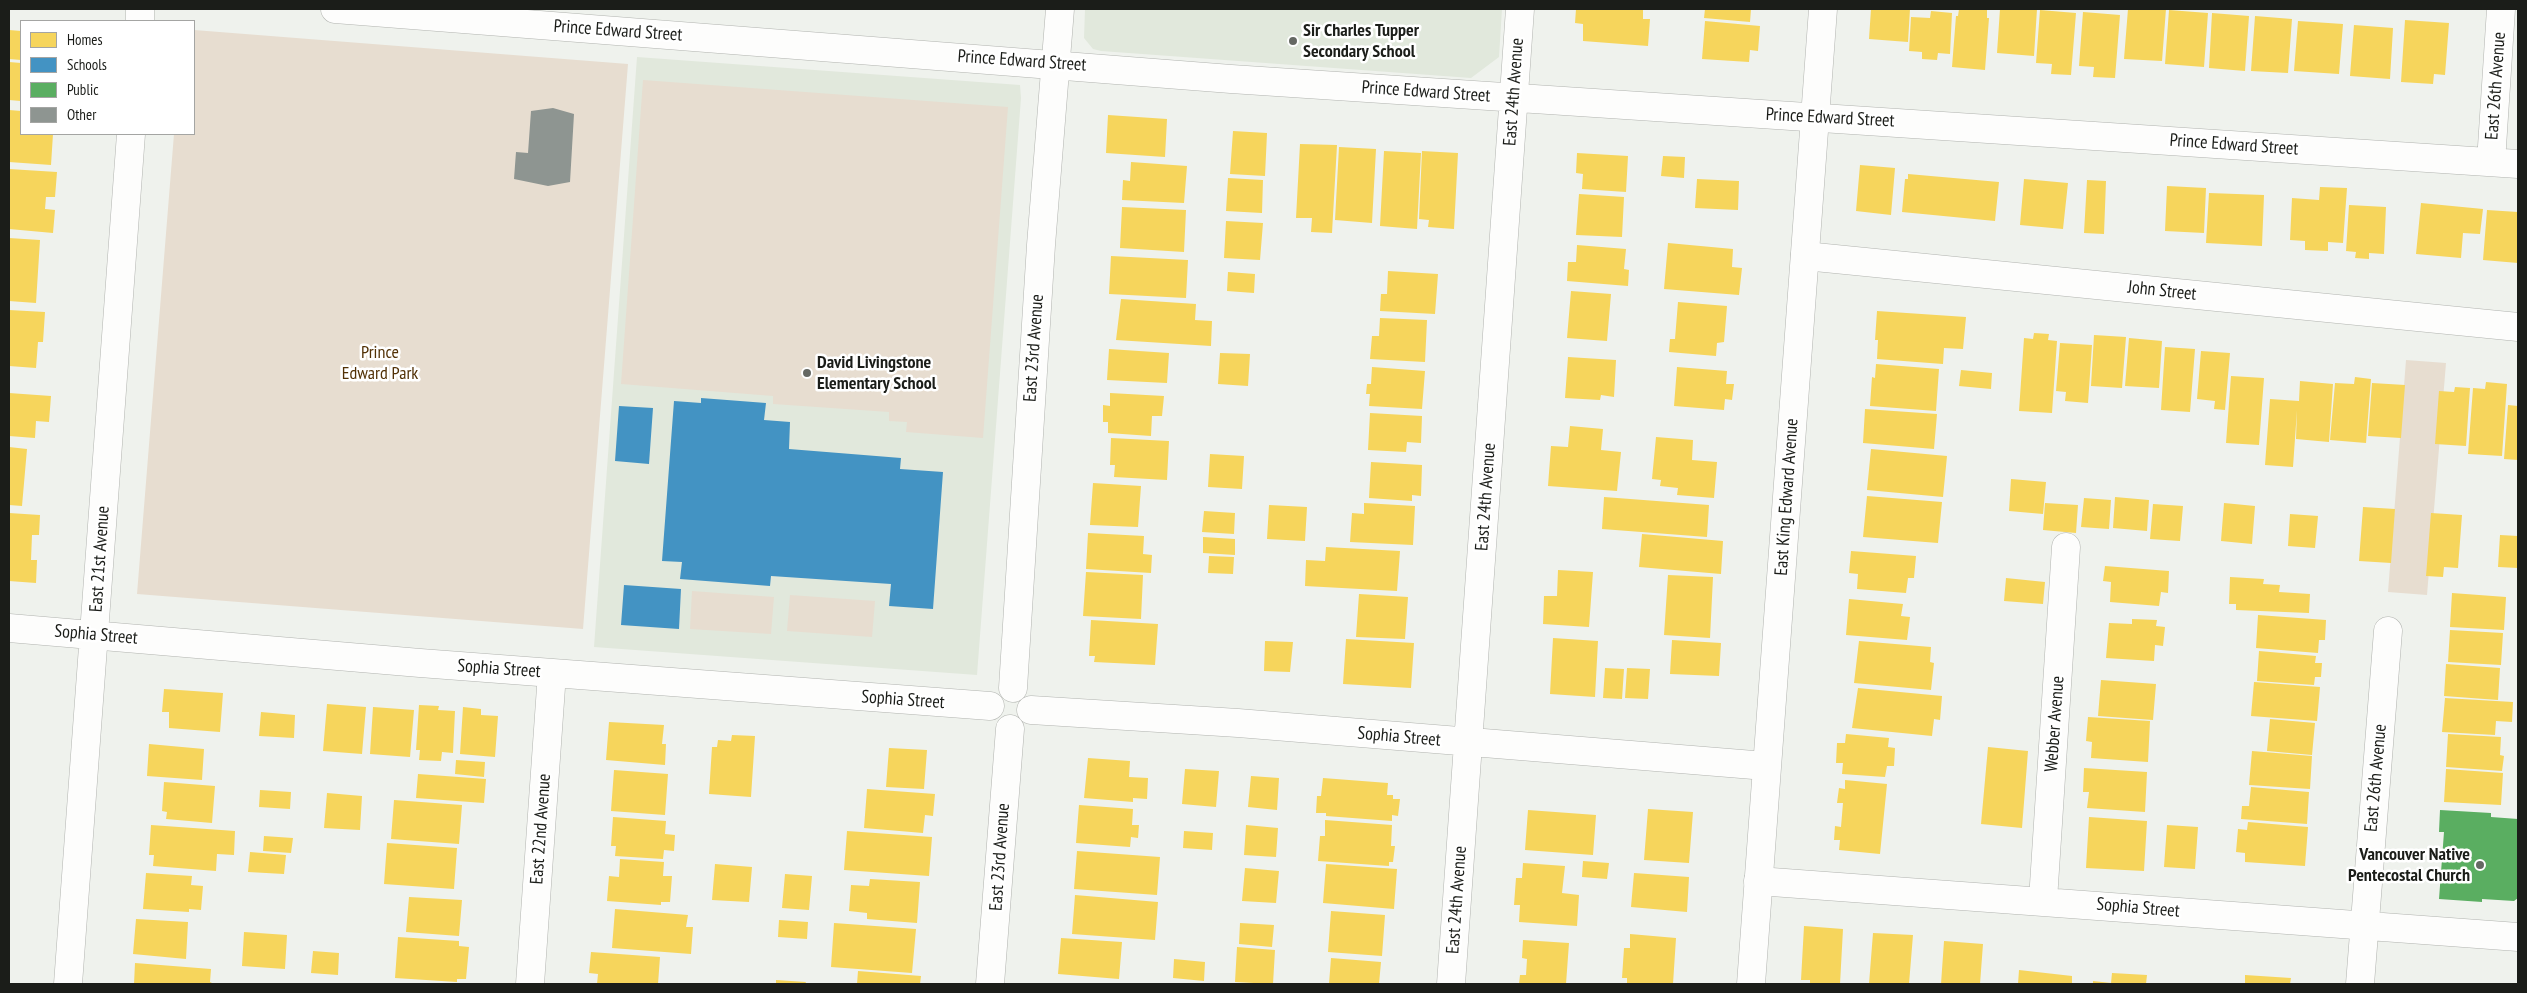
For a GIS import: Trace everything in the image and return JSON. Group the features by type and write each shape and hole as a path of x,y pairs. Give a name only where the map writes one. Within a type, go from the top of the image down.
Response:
{"street":[{"name":"Prince Edward Street","path":"335,9 598,19 1055,64 1513,98 2518,164"},
{"name":"East 23rd Avenue","path":"1013,688 1041,244 1060,9"},
{"name":"East 24th Avenue","path":"1451,984 1520,9"},
{"name":"East King Edward Avenue","path":"1750,984 1823,9"},
{"name":"East 26th Avenue","path":"2491,162 2501,9"},
{"name":"East 21st Avenue","path":"68,984 131,135"},
{"name":"John Street","path":"1805,256 2518,327"},
{"name":"Webber Avenue","path":"2043,900 2066,548"},
{"name":"Sophia Street","path":"9,628 552,673 990,706"},
{"name":"East 26th Avenue","path":"2360,984 2388,631"},
{"name":"East 22nd Avenue","path":"530,984 552,673"},
{"path":"1006,688 1013,688 1024,693 1028,698 1030,710 1026,722 1010,729 997,724 990,713 990,706 995,694 1006,688"},
{"name":"Sophia Street","path":"1030,710 1238,723 1766,766"},
{"name":"East 23rd Avenue","path":"990,984 1010,729"},
{"name":"Sophia Street","path":"1758,881 2043,900 2518,937"}],"shaded area":[{"name":"Sir Charles Tupper Secondary School","path":"1085,9 1502,9 1499,57 1471,78 1101,51 1093,49 1084,38"},
{"name":"David Livingstone Elementary School","path":"637,57 1020,85 1021,98 977,675 594,647"}],"green space":[{"name":"Prince Edward Park","path":"195,30 628,64 583,629 137,594 174,135 195,135"},
{"path":"643,80 1008,107 983,438 906,432 907,422 889,421 889,412 773,404 773,396 621,384"},
{"path":"2406,360 2446,363 2427,595 2388,592"},
{"path":"692,591 774,597 771,634 690,629"},
{"path":"790,595 875,601 872,637 787,631"}],"building: Homes":[{"path":"1576,9 1643,9 1643,19 1650,19 1648,46 1583,41 1583,24 1575,23"},
{"path":"1705,9 1751,9 1750,22 1704,18"},
{"path":"1871,9 1910,9 1908,42 1869,39"},
{"path":"1959,9 1987,9 1987,18 1989,18 1985,70 1952,67 1956,16 1958,16"},
{"path":"2000,9 2037,9 2034,56 1997,53"},
{"path":"2128,9 2166,9 2162,61 2124,59"},
{"path":"2040,10 2076,13 2071,75 2051,74 2052,64 2036,63"},
{"path":"2169,10 2208,13 2204,67 2165,64"},
{"path":"1931,11 1952,13 1950,54 1938,53 1937,60 1922,59 1922,52 1909,51 1911,17 1930,18"},
{"path":"2083,12 2120,15 2115,78 2093,77 2094,67 2079,66"},
{"path":"2212,13 2249,16 2245,71 2209,68"},
{"path":"2255,16 2292,19 2288,73 2251,71"},
{"path":"2405,20 2449,23 2445,75 2434,74 2433,84 2401,82"},
{"path":"1705,21 1760,26 1758,51 1750,50 1749,62 1702,59"},
{"path":"2298,21 2343,24 2339,74 2294,71"},
{"path":"2354,25 2393,28 2390,79 2350,76"},
{"path":"9,30 20,31 20,60 9,59"},
{"path":"9,62 20,63 20,101 9,100"},
{"path":"9,110 20,111 20,135 53,135 51,165 9,162"},
{"path":"1108,115 1167,119 1165,157 1106,153"},
{"path":"1233,131 1267,133 1265,176 1230,174"},
{"path":"1300,144 1337,145 1332,233 1311,232 1312,218 1296,218"},
{"path":"1339,147 1376,149 1372,223 1335,220"},
{"path":"1384,151 1421,153 1417,229 1380,226"},
{"path":"1422,151 1458,153 1454,229 1428,227 1429,220 1419,219"},
{"path":"1577,153 1628,156 1626,192 1582,189 1583,174 1576,173"},
{"path":"1663,156 1685,157 1684,178 1661,176"},
{"path":"1131,162 1187,166 1184,203 1122,200 1123,180 1130,181"},
{"path":"1860,165 1895,168 1891,215 1856,211"},
{"path":"9,169 57,172 55,197 46,197 45,209 55,210 53,233 9,229"},
{"path":"1908,174 1999,182 1995,221 1902,212 1905,179 1908,179"},
{"path":"1228,178 1263,180 1262,213 1226,211"},
{"path":"1697,179 1739,181 1738,210 1695,208"},
{"path":"2024,179 2068,183 2063,229 2020,225"},
{"path":"2087,180 2106,181 2104,234 2084,233"},
{"path":"2167,186 2206,188 2204,233 2165,231"},
{"path":"2320,187 2347,188 2343,243 2328,242 2328,251 2305,250 2305,241 2290,240 2292,198 2319,200"},
{"path":"2209,193 2264,195 2262,246 2206,243"},
{"path":"1579,194 1624,197 1622,237 1576,235"},
{"path":"2421,203 2483,209 2480,234 2463,233 2461,258 2416,254"},
{"path":"2349,205 2386,207 2384,254 2369,253 2369,259 2355,258 2356,252 2346,251"},
{"path":"1122,207 1186,210 1184,252 1120,248"},
{"path":"2487,210 2518,212 2518,263 2483,260"},
{"path":"1226,221 1263,223 1260,260 1224,258"},
{"path":"9,238 40,240 36,303 9,301"},
{"path":"1668,243 1733,249 1732,267 1742,268 1739,295 1664,289"},
{"path":"1577,245 1626,249 1624,269 1629,270 1628,286 1567,281 1568,262 1576,262"},
{"path":"1111,256 1188,260 1186,298 1109,294"},
{"path":"1388,271 1438,274 1435,314 1380,311 1381,294 1387,294"},
{"path":"1228,272 1255,274 1254,293 1227,291"},
{"path":"1571,291 1611,294 1607,341 1567,338"},
{"path":"1121,299 1196,304 1195,320 1212,321 1211,346 1116,340"},
{"path":"1678,302 1727,306 1724,342 1717,343 1716,356 1669,352 1670,339 1675,339"},
{"path":"9,310 45,312 43,342 38,342 36,368 9,366"},
{"path":"1877,311 1966,317 1963,349 1944,348 1943,364 1877,359 1878,340 1875,340"},
{"path":"1380,318 1427,320 1425,362 1370,359 1372,336 1379,336"},
{"path":"2034,333 2049,334 2048,340 2057,341 2052,413 2019,411 2024,338 2033,339"},
{"path":"2094,335 2126,337 2122,388 2091,386"},
{"path":"2129,338 2162,341 2159,388 2125,386"},
{"path":"2060,343 2092,345 2088,403 2065,401 2066,392 2056,391"},
{"path":"2165,347 2195,349 2190,412 2161,410"},
{"path":"1109,349 1169,353 1167,383 1107,380"},
{"path":"2201,351 2230,353 2225,410 2214,409 2215,401 2197,399"},
{"path":"1220,353 1250,354 1248,386 1218,384"},
{"path":"1568,357 1616,360 1614,397 1601,395 1600,400 1565,398"},
{"path":"1876,364 1939,369 1936,411 1870,406 1872,377 1875,378"},
{"path":"1372,367 1425,371 1422,409 1369,406 1370,394 1366,394 1367,384 1371,384"},
{"path":"1677,367 1727,371 1726,384 1734,384 1732,400 1725,399 1724,410 1674,406"},
{"path":"1961,370 1992,373 1991,389 1959,386"},
{"path":"2231,376 2264,378 2259,445 2226,443"},
{"path":"2355,377 2371,379 2366,443 2330,440 2335,383 2354,384"},
{"path":"2300,381 2333,384 2329,442 2296,439 2297,410 2293,467 2265,465 2270,399 2299,401"},
{"path":"2486,382 2507,384 2502,456 2468,454 2473,388 2485,389"},
{"path":"2372,383 2405,385 2401,438 2368,436"},
{"path":"2455,387 2470,388 2466,446 2435,444 2439,391 2454,392"},
{"path":"9,393 51,396 49,422 36,421 35,438 9,436"},
{"path":"1110,393 1164,396 1162,416 1152,416 1151,436 1108,433 1108,422 1103,422 1103,405 1110,406"},
{"path":"2508,405 2518,406 2518,460 2504,459"},
{"path":"1865,409 1937,414 1934,449 1863,443"},
{"path":"1370,413 1422,416 1421,443 1407,442 1406,452 1368,450"},
{"path":"1570,426 1603,429 1601,450 1621,452 1617,491 1548,486 1551,446 1568,447"},
{"path":"1656,437 1693,440 1692,460 1717,462 1714,498 1677,495 1678,488 1660,486 1661,480 1652,479"},
{"path":"1111,438 1169,441 1167,480 1114,477 1115,465 1110,465"},
{"path":"9,447 27,449 22,506 9,505"},
{"path":"1871,449 1947,456 1943,497 1867,490"},
{"path":"1210,454 1244,456 1242,489 1208,487"},
{"path":"1371,462 1422,465 1421,496 1412,495 1412,501 1369,498"},
{"path":"2011,479 2046,482 2043,514 2009,511"},
{"path":"1093,483 1141,486 1138,527 1090,525"},
{"path":"1867,496 1942,502 1938,543 1863,537"},
{"path":"1604,497 1709,505 1707,537 1602,529"},
{"path":"2115,497 2149,500 2147,531 2113,528"},
{"path":"2084,498 2111,500 2109,529 2081,527"},
{"path":"1364,503 1415,506 1413,545 1350,542 1352,513 1364,514"},
{"path":"2045,503 2078,505 2076,533 2043,530"},
{"path":"2224,503 2255,506 2252,544 2221,541"},
{"path":"2153,504 2183,506 2180,541 2150,539"},
{"path":"1269,505 1307,507 1305,541 1267,539"},
{"path":"2363,507 2395,509 2391,563 2359,561"},
{"path":"1204,511 1235,513 1234,534 1202,532"},
{"path":"9,513 40,515 39,535 32,535 31,560 37,560 36,583 9,581"},
{"path":"2431,513 2462,515 2458,568 2444,567 2443,577 2426,576"},
{"path":"2290,514 2318,516 2315,548 2288,546"},
{"path":"1088,533 1144,536 1143,554 1152,555 1151,573 1086,569"},
{"path":"1642,534 1723,541 1721,574 1639,567"},
{"path":"2500,535 2518,536 2518,568 2498,567"},
{"path":"1203,537 1235,539 1235,555 1203,553"},
{"path":"1326,547 1400,551 1397,591 1305,586 1306,560 1325,561"},
{"path":"1851,551 1916,556 1914,578 1908,578 1906,593 1857,589 1858,574 1849,573"},
{"path":"1209,556 1234,557 1233,574 1208,573"},
{"path":"2105,566 2169,571 2168,593 2161,592 2159,606 2110,602 2111,582 2103,581"},
{"path":"1558,570 1593,572 1589,627 1543,624 1544,596 1557,596"},
{"path":"1086,572 1143,575 1141,619 1083,616"},
{"path":"1668,575 1713,577 1710,638 1664,635"},
{"path":"2230,577 2264,579 2263,584 2280,585 2279,592 2310,594 2309,613 2236,610 2236,604 2229,604"},
{"path":"2006,578 2045,582 2043,604 2004,601"},
{"path":"2452,593 2506,597 2504,630 2450,627"},
{"path":"1359,594 1408,597 1405,639 1356,637"},
{"path":"1849,599 1903,604 1901,616 1910,617 1907,640 1846,635"},
{"path":"2258,615 2326,620 2325,640 2319,640 2318,653 2256,648"},
{"path":"2132,619 2157,620 2156,626 2165,627 2163,646 2155,645 2154,661 2106,658 2109,623 2132,624"},
{"path":"1091,620 1158,624 1155,665 1094,662 1095,656 1089,656"},
{"path":"2450,630 2503,633 2501,665 2448,662"},
{"path":"1553,638 1598,641 1595,697 1550,694"},
{"path":"1346,639 1414,643 1411,688 1343,684"},
{"path":"1672,640 1721,643 1719,676 1670,674"},
{"path":"1265,641 1293,642 1290,672 1264,671"},
{"path":"1859,641 1931,647 1930,662 1934,663 1931,690 1854,683"},
{"path":"2259,651 2316,656 2315,663 2322,663 2321,677 2315,677 2314,685 2257,681"},
{"path":"2446,664 2500,668 2498,700 2444,696"},
{"path":"1605,668 1624,669 1622,699 1603,698"},
{"path":"1627,668 1650,669 1648,699 1625,698"},
{"path":"2101,680 2156,684 2153,720 2098,716"},
{"path":"2254,682 2320,687 2317,721 2251,716"},
{"path":"1858,688 1942,696 1940,720 1934,719 1932,736 1852,728"},
{"path":"164,689 223,693 220,732 169,728 169,712 162,712"},
{"path":"2445,698 2513,702 2512,722 2496,721 2495,735 2442,732"},
{"path":"327,704 366,707 362,754 323,751"},
{"path":"419,705 439,706 438,710 455,711 453,753 442,752 441,761 419,760 420,750 416,750"},
{"path":"373,707 414,710 410,757 370,754"},
{"path":"463,707 481,709 481,715 498,716 495,757 460,754"},
{"path":"261,712 295,715 294,738 259,736"},
{"path":"2088,717 2150,721 2148,762 2091,758 2092,742 2086,741"},
{"path":"2270,719 2315,723 2312,755 2267,751"},
{"path":"609,722 664,725 662,744 666,744 665,765 606,760"},
{"path":"1846,734 1889,738 1888,747 1895,748 1894,766 1887,766 1885,777 1842,774 1843,763 1836,763 1837,743 1845,743"},
{"path":"2448,734 2501,737 2500,755 2504,756 2502,771 2446,767"},
{"path":"732,735 755,736 751,797 709,794 712,747 717,747 718,740 731,741"},
{"path":"149,744 204,749 202,780 147,776"},
{"path":"1988,747 2028,751 2022,828 1981,824"},
{"path":"889,748 927,750 924,789 886,787"},
{"path":"2252,751 2312,756 2310,789 2249,785"},
{"path":"1088,758 1130,761 1129,777 1148,778 1147,799 1133,798 1133,802 1084,798"},
{"path":"456,760 485,762 484,777 455,774"},
{"path":"2084,768 2147,772 2145,812 2087,808 2089,792 2083,792"},
{"path":"1185,769 1219,771 1216,807 1182,804"},
{"path":"2446,769 2503,773 2501,805 2444,802"},
{"path":"614,770 668,774 665,815 611,811"},
{"path":"418,774 486,779 484,803 416,798"},
{"path":"1251,776 1279,778 1277,810 1248,807"},
{"path":"1323,778 1388,783 1387,795 1393,795 1393,799 1400,799 1398,816 1392,815 1392,821 1326,816 1326,813 1316,813 1317,796 1321,796"},
{"path":"1845,780 1887,784 1880,854 1839,850 1840,840 1834,840 1835,826 1841,827 1843,803 1837,803 1839,788 1845,789"},
{"path":"164,782 215,786 212,823 166,819 167,812 162,811"},
{"path":"2251,787 2309,792 2307,824 2241,819 2242,806 2249,806"},
{"path":"867,789 935,794 933,816 925,815 923,833 864,828"},
{"path":"260,790 291,792 290,809 259,807"},
{"path":"327,793 362,796 360,830 324,828"},
{"path":"394,800 462,805 459,844 391,839"},
{"path":"1079,805 1133,809 1132,825 1139,825 1138,838 1131,837 1130,847 1076,843"},
{"path":"1648,809 1693,812 1689,863 1644,860"},
{"path":"1528,810 1596,815 1593,855 1525,850"},
{"path":"613,817 666,821 665,834 675,835 674,851 664,850 663,859 615,856 616,846 611,846"},
{"path":"2089,817 2147,821 2144,871 2086,868"},
{"path":"1325,820 1392,825 1391,846 1395,846 1393,862 1389,862 1389,866 1318,861 1320,836 1325,836"},
{"path":"2248,822 2308,827 2305,866 2245,862 2245,853 2236,852 2238,829 2247,830"},
{"path":"151,825 235,831 234,855 217,854 216,871 153,866 154,855 149,855"},
{"path":"1246,825 1278,828 1276,857 1244,855"},
{"path":"2167,825 2198,827 2195,869 2164,867"},
{"path":"847,831 932,837 929,876 844,870"},
{"path":"1184,831 1213,833 1212,850 1183,848"},
{"path":"264,836 293,838 291,853 263,851"},
{"path":"387,843 457,848 454,889 384,884"},
{"path":"1077,851 1160,857 1157,895 1074,889"},
{"path":"250,852 286,855 284,874 248,872"},
{"path":"620,859 664,862 663,876 672,876 670,902 661,902 661,905 607,901 609,876 619,877"},
{"path":"1583,861 1609,863 1607,879 1582,877"},
{"path":"1523,863 1565,866 1562,893 1579,895 1577,926 1519,922 1520,905 1514,905 1516,878 1522,878"},
{"path":"715,864 752,867 749,902 712,900"},
{"path":"1326,864 1397,869 1394,909 1323,903"},
{"path":"1245,868 1279,871 1276,903 1242,901"},
{"path":"146,873 192,876 191,885 203,886 201,910 189,909 189,912 143,909"},
{"path":"1634,873 1689,877 1687,912 1631,907"},
{"path":"785,874 812,876 809,910 782,908"},
{"path":"870,879 920,882 917,923 867,919 867,913 849,911 851,885 869,886"},
{"path":"1075,895 1158,902 1155,940 1072,934"},
{"path":"409,897 462,900 459,936 406,932"},
{"path":"615,909 688,915 686,927 693,927 691,954 612,948"},
{"path":"1331,911 1385,915 1382,956 1328,952"},
{"path":"136,919 188,922 186,959 133,954"},
{"path":"779,920 808,922 807,939 778,937"},
{"path":"834,923 916,929 912,973 831,967"},
{"path":"1240,923 1274,925 1272,947 1239,944"},
{"path":"1804,926 1843,929 1840,984 1810,984 1810,980 1801,980"},
{"path":"244,932 287,935 285,969 242,966"},
{"path":"1873,933 1913,935 1909,984 1869,984"},
{"path":"1630,934 1676,938 1673,984 1627,984 1627,978 1622,978 1624,948 1630,948"},
{"path":"398,937 459,941 459,946 469,947 466,979 457,979 457,982 395,978"},
{"path":"1061,938 1122,942 1119,979 1058,974"},
{"path":"1523,940 1569,943 1566,984 1519,984 1520,975 1526,975 1527,959 1522,958"},
{"path":"1944,941 1983,944 1980,984 1941,984"},
{"path":"1237,947 1275,950 1273,984 1235,982"},
{"path":"313,951 339,953 338,975 311,973"},
{"path":"591,952 660,957 658,984 597,984 598,974 589,973"},
{"path":"1331,958 1381,962 1379,984 1329,984"},
{"path":"1174,959 1205,962 1204,981 1173,978"},
{"path":"135,963 211,969 210,982 214,984 134,984"},
{"path":"2019,970 2072,976 2072,984 2018,984"},
{"path":"858,971 921,976 920,984 857,984"},
{"path":"2112,973 2147,975 2146,984 2093,984 2093,981 2111,983"},
{"path":"2245,975 2291,978 2290,984 2245,984"},
{"path":"776,980 806,982 805,984 776,984"}],"building: Schools":[{"path":"701,398 766,403 764,420 790,422 789,449 901,458 900,469 943,472 933,609 889,606 891,584 771,576 770,586 680,579 682,562 662,561 674,401 701,403"},
{"path":"619,406 653,408 649,464 615,461"},
{"path":"624,585 681,589 679,629 621,625"}],"building: Public":[{"name":"Vancouver Native Pentecostal Church","path":"2440,810 2491,813 2491,817 2518,819 2518,898 2514,901 2482,899 2482,902 2439,899 2444,832 2439,832"}],"building: Other":[{"path":"553,108 574,114 570,182 548,186 514,179 516,152 528,153 531,111"}],"place":[{"name":"Sir Charles Tupper Secondary School","path":"1293,41"},
{"name":"David Livingstone Elementary School","path":"807,373"},
{"name":"Vancouver Native Pentecostal Church","path":"2480,865"}]}
